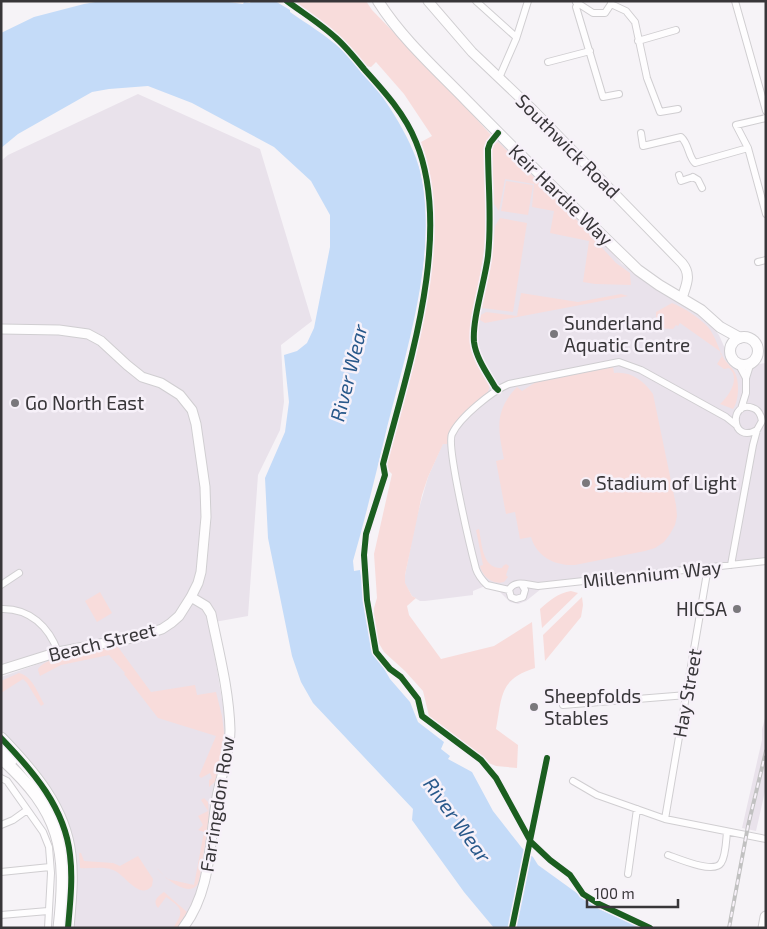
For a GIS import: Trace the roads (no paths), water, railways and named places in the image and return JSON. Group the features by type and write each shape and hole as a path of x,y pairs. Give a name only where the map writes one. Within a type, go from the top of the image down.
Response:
{"highway":[{"path":"1,738 39,781 61,818 68,843 71,864 68,928"},
{"path":"1,758 34,790 51,819 58,839 63,886 59,928"},
{"path":"764,928 766,917"}],"main road":[{"name":"Keir Hardie Way","path":"378,1 408,41 523,158 638,270 701,310 720,327"},
{"path":"720,327 740,338 751,339 766,353"},
{"path":"720,327 732,358 738,363 766,361"},
{"path":"730,350 733,342 740,338"},
{"path":"752,362 758,354 757,345"}],"street":[{"name":"Southwick Road","path":"428,1 472,52 602,180 686,268 688,278 682,298"},
{"path":"476,1 516,37"},
{"path":"499,78 528,1"},
{"path":"735,1 766,111"},
{"path":"576,2 593,13 604,13 611,3 631,16 635,22 647,78 657,108 660,112 678,109"},
{"path":"576,2 603,97 619,94"},
{"path":"638,41 676,30"},
{"path":"548,62 590,51"},
{"path":"766,118 736,125 748,148 766,214"},
{"path":"641,133 643,146 681,137 685,141 695,163 693,177"},
{"path":"695,163 748,148"},
{"path":"679,175 681,181 693,177"},
{"path":"693,177 698,180 702,188"},
{"path":"758,262 766,260"},
{"name":"Beach Street","path":"1,329 59,330 88,334 101,341 127,366 142,377 161,382 180,395 192,410 196,424 205,487 206,517 201,572 198,583 191,597 175,619 162,628 137,638 58,652 1,670"},
{"path":"509,590 487,585 477,571 454,470 451,446 451,435 458,425 500,387 619,362 641,370 726,417 745,433 753,445"},
{"path":"736,425 736,417 741,409 746,393 746,378 752,362"},
{"path":"738,363 746,378"},
{"path":"730,564 753,445 757,430 761,424 761,418 757,410 750,404 746,393"},
{"path":"741,409 754,408"},
{"path":"726,417 736,417"},
{"path":"745,433 757,430"},
{"name":"Millennium Way","path":"522,584 538,586 766,561"},
{"name":"Hay Street","path":"665,819 708,567"},
{"path":"1,584 19,573"},
{"path":"513,584 522,584 525,592 521,599 516,599 511,597 509,590 513,584"},
{"name":"Millennium Way","path":"525,592 538,586"},
{"name":"Farringdon Row","path":"183,928 193,915 204,886 217,798 227,755 230,732 226,691 211,614 206,606 191,597"},
{"path":"1,609 14,610 26,614 40,623 50,634 58,652"},
{"path":"563,705 686,696"},
{"path":"1,751 11,760 16,771"},
{"path":"3,778 27,810 46,839 49,847 48,928"},
{"path":"573,781 597,795 665,819 766,839"},
{"path":"628,874 637,809"},
{"path":"1,825 13,820 27,810"},
{"path":"668,855 703,866 717,867 723,859 728,832"},
{"path":"1,872 50,868"},
{"path":"1,915 48,911"}],"water":[{"name":"River Wear","path":"101,1 222,1 243,4 244,2 250,3 251,1 275,1 330,39 353,60 385,100 403,130 416,158 424,189 426,224 424,260 411,334 353,561 354,571 360,570 374,651 390,679 410,702 418,722 444,742 441,749 450,756 448,759 472,772 493,811 538,865 599,909 642,928 494,928 464,892 412,820 413,809 313,703 301,682 292,656 268,538 265,478 285,432 289,402 284,355 297,351 307,343 314,328 330,247 330,215 311,181 274,147 192,103 148,86 92,92 18,134 1,148 1,33 34,17"}],"railway":[{"path":"729,928 748,826 766,751"}],"place":[{"name":"Sunderland Aquatic Centre","path":"554,334"},
{"name":"Go North East","path":"15,403"},
{"name":"Stadium of Light","path":"586,483"},
{"name":"HICSA","path":"737,609"},
{"name":"Sheepfolds Stables","path":"534,707"}]}
